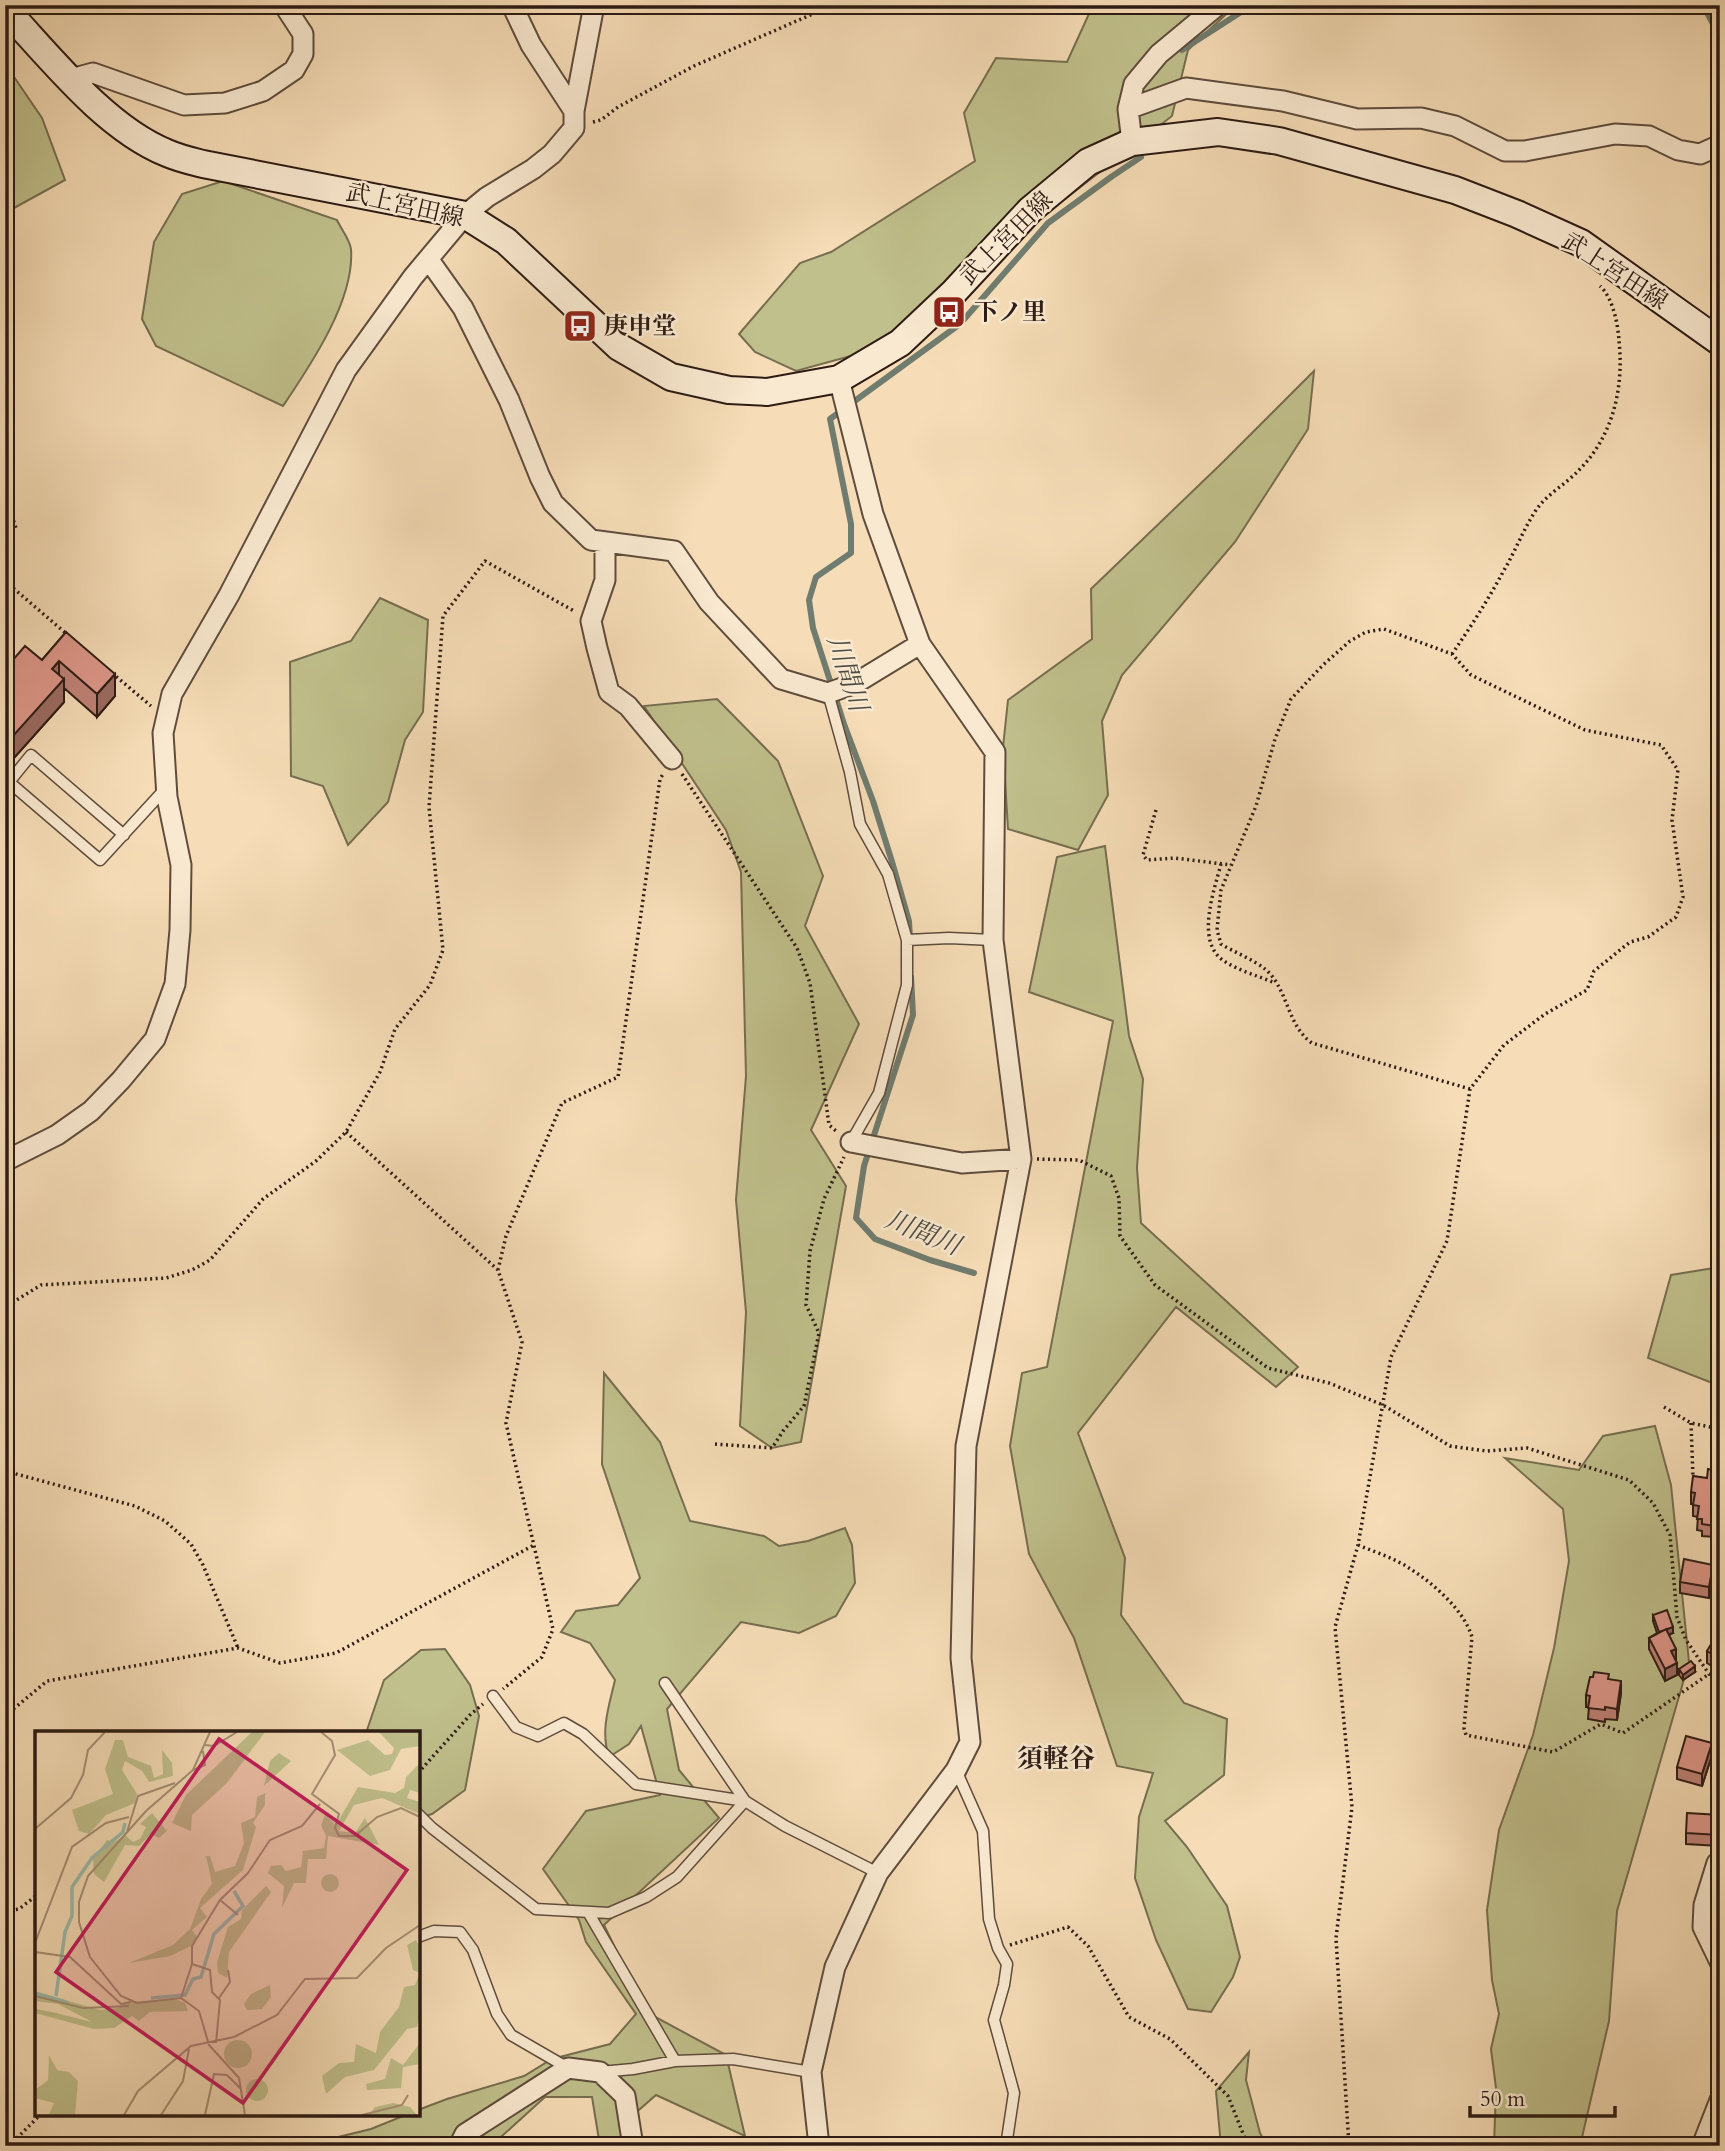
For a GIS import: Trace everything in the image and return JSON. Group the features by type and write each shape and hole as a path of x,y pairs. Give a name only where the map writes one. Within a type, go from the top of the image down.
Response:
{"main road":[{"name":"武上宮田線","path":"5,9 115,122 166,153 203,164 465,215 506,241 620,346 671,377 729,390 768,391 839,379 900,343 953,293 1030,210 1088,162 1132,142 1218,132 1279,141 1455,190 1517,214 1581,243 1720,342"}],"street":[{"path":"71,79 93,73 184,105 225,103 263,91 293,70 303,54 303,34 284,5"},
{"path":"512,5 574,119"},
{"path":"5,1161 57,1135 91,1111 155,1039 175,984 180,930 181,865 167,788 163,733 172,694 229,595 346,370 413,277 465,215 487,197 552,154 574,119 594,5"},
{"path":"1132,142 1128,109 1134,84 1159,54 1218,5"},
{"path":"1128,109 1185,88 1283,101 1357,119 1421,118 1455,126 1505,151 1525,151 1615,134 1649,136 1678,150 1700,154 1720,145"},
{"path":"429,260 463,308 509,400 553,503 591,540 674,551 709,602 781,679 828,693 856,683 920,644"},
{"path":"819,2146 811,2072 835,1967 878,1873 956,1770 970,1742 961,1658 966,1446 1021,1159 993,940 995,752 920,644 873,514 839,379"},
{"path":"605,543 605,580 591,621 609,692 628,706 672,759"},
{"path":"852,1142 962,1163 1021,1159"},
{"path":"1720,1861 1717,1863 1704,1905 1703,1927 1720,1962"},
{"path":"459,2146 465,2134 568,2068 600,2072 625,2096 633,2146"},
{"path":"1702,2146 1720,2100"}],"lane":[{"path":"828,693 850,772 860,824 888,874 907,940 907,985 879,1094 852,1142"},
{"path":"124,835 31,755 9,782 100,860 124,835 167,788"},
{"path":"907,940 993,940"},
{"path":"665,1684 745,1801"},
{"path":"493,1696 516,1727 538,1737 564,1723 583,1734 636,1784 745,1801 785,1826 878,1873"},
{"path":"956,1770 983,1831 989,1919 998,1948 1007,1964 994,2020 1014,2093 1006,2146"},
{"path":"420,1816 536,1909 609,1913 646,1897 677,1877 745,1801"},
{"path":"588,1912 675,2061"},
{"path":"420,1936 434,1931 460,1932 473,1950 496,2014 511,2035 568,2068"},
{"path":"600,2072 675,2061 733,2059 811,2072"}],"path":[{"path":"574,119 601,120 618,107 694,66 833,5"},
{"path":"1452,654 1503,574 1537,508 1580,469 1600,444 1614,414 1620,381 1619,334 1612,307 1604,290 1595,282"},
{"path":"5,507 11,513 16,528 5,537"},
{"path":"5,1311 15,1301 41,1285 166,1278 192,1270 210,1260 263,1199 316,1161 346,1132 380,1072 395,1029 430,985 443,950 429,807 443,616 485,561 591,621"},
{"path":"5,581 76,641"},
{"path":"1349,2146 1336,1938 1352,1807 1335,1627 1358,1545 1391,1357 1447,1241 1470,1089 1504,1045 1545,1014 1587,990 1594,971 1630,942 1647,937 1675,917 1683,897 1672,820 1678,770 1661,746 1585,730 1471,675 1452,654 1384,629 1366,632 1350,641 1323,665 1291,699 1275,739 1256,806 1221,890 1217,930 1221,944 1265,969 1303,1037 1312,1043 1470,1089"},
{"path":"106,667 166,719"},
{"path":"498,1270 506,1236 562,1103 618,1077 660,779 672,759 797,948 810,983 829,1125 852,1142 824,1199 810,1251 806,1305 819,1333 804,1406 772,1448 715,1444"},
{"path":"1156,810 1143,855 1147,860 1174,859 1231,865"},
{"path":"1221,864 1208,916 1209,938 1215,952 1224,961 1275,983"},
{"path":"346,1132 498,1270 522,1342 506,1423 553,1629 542,1657 470,1715 420,1771"},
{"path":"1021,1159 1079,1160 1111,1176 1119,1198 1120,1236 1155,1285 1268,1368 1329,1383 1383,1405 1450,1446 1487,1451 1527,1448 1629,1480 1653,1503 1670,1535 1677,1617 1686,1640 1709,1674 1720,1678"},
{"path":"1664,1407 1691,1423 1720,1429"},
{"path":"1691,1423 1693,1477"},
{"path":"5,1471 135,1506 165,1521 191,1544 203,1565 237,1648"},
{"path":"5,1716 47,1681 237,1648 280,1663 336,1653 534,1545"},
{"path":"1358,1545 1409,1568 1447,1598 1468,1623 1472,1637 1464,1728 1466,1735 1553,1752 1601,1724 1623,1733 1709,1674"},
{"path":"5,1911 19,1909 35,1897"},
{"path":"998,1948 1068,1927 1088,1946 1129,2017 1170,2039 1228,2096 1248,2146"},
{"path":"9,2146 39,2116"}],"green space":[{"path":"1093,5 1236,5 1188,50 1172,116 869,351 796,371 755,352 739,334 800,263 831,252 975,161 964,113 996,58 1067,62"},
{"path":"5,70 12,74 42,118 65,180 5,213"},
{"path":"223,181 337,220 351,249 346,289 329,332 283,406 156,346 142,319 154,242 182,194"},
{"path":"1314,371 1308,429 1235,542 1122,675 1102,721 1108,795 1078,850 1008,829 1003,747 1008,700 1092,639 1091,589"},
{"path":"380,598 428,620 423,712 405,740 388,802 348,845 323,786 291,776 290,662 351,641"},
{"path":"717,699 778,761 823,876 805,926 859,1024 811,1130 846,1186 801,1442 772,1448 740,1426 746,1312 736,1200 746,1076 741,872 726,830 644,706"},
{"path":"1105,846 1129,1036 1143,1079 1137,1168 1141,1223 1298,1367 1276,1387 1176,1307 1078,1433 1125,1558 1121,1615 1184,1703 1227,1719 1224,1775 1165,1821 1187,1847 1227,1906 1240,1957 1233,1977 1211,2012 1188,2009 1156,1940 1135,1878 1139,1817 1153,1773 1117,1766 1074,1638 1029,1554 1010,1446 1022,1373 1047,1367 1113,1021 1029,992 1057,857"},
{"path":"1720,1267 1720,1386 1648,1358 1671,1275"},
{"path":"604,1373 660,1442 690,1521 764,1536 779,1546 808,1541 845,1528 852,1545 855,1583 836,1616 799,1633 741,1622 667,1709 679,1770 719,1818 604,1925 646,2012 726,2055 745,2136 656,2095 631,2117 631,2146 600,2146 592,2097 545,2097 491,2146 317,2146 322,2141 371,2129 403,2116 420,2116 420,2109 524,2076 552,2059 610,2044 636,2014 586,1942 579,1920 543,1869 586,1811 660,1795 641,1726 629,1744 609,1757 605,1728 615,1680 590,1643 561,1632 576,1611 618,1605 640,1578 602,1464"},
{"path":"1655,1426 1671,1485 1689,1662 1617,1911 1609,2021 1580,2146 1494,2146 1496,2088 1491,2049 1499,2014 1492,1980 1487,1910 1499,1830 1533,1735 1554,1648 1569,1561 1563,1509 1505,1458 1579,1470 1603,1436"},
{"path":"445,1649 470,1685 479,1716 465,1790 432,1814 420,1817 420,1731 367,1731 384,1680 421,1650"},
{"path":"1249,2052 1246,2080 1260,2133 1267,2146 1221,2146 1216,2091"}],"building":[{"path":"66,632 115,674 97,694 59,661 52,669 64,679 5,745 5,669 25,646 42,660"},
{"path":"1708,1469 1718,1471 1714,1492 1720,1493 1720,1502 1714,1526 1702,1524 1702,1519 1697,1519 1699,1506 1693,1505 1695,1493 1691,1492 1693,1476 1707,1478"},
{"path":"1684,1559 1713,1565 1709,1587 1680,1582"},
{"path":"1720,1592 1720,1615 1713,1613"},
{"path":"1667,1610 1673,1627 1659,1632 1653,1615"},
{"path":"1666,1629 1676,1649 1671,1651 1677,1663 1665,1669 1649,1638"},
{"path":"1716,1636 1720,1639 1720,1659 1707,1651"},
{"path":"1691,1661 1695,1666 1683,1675 1679,1669"},
{"path":"1594,1672 1609,1674 1608,1679 1621,1681 1617,1709 1588,1708 1590,1696 1586,1695 1590,1677 1593,1677"},
{"path":"1686,1736 1712,1743 1702,1774 1677,1767"},
{"path":"1687,1813 1720,1815 1719,1835 1686,1833"}],"waterway":[{"name":"川間川","path":"1182,50 1252,5"},
{"path":"1703,5 1720,37"},
{"name":"川間川","path":"910,938 909,921 873,801 844,724 813,628 809,600 816,577 851,553 851,524 830,419 960,324 1048,223 1141,157"},
{"name":"川間川","path":"911,977 913,1015 864,1166 856,1218 875,1239 974,1273"}],"place":[{"name":"下ノ里","path":"949,312"},
{"name":"庚申堂","path":"580,326"}],"district":[{"name":"須軽谷","path":"1056,1758"}]}
